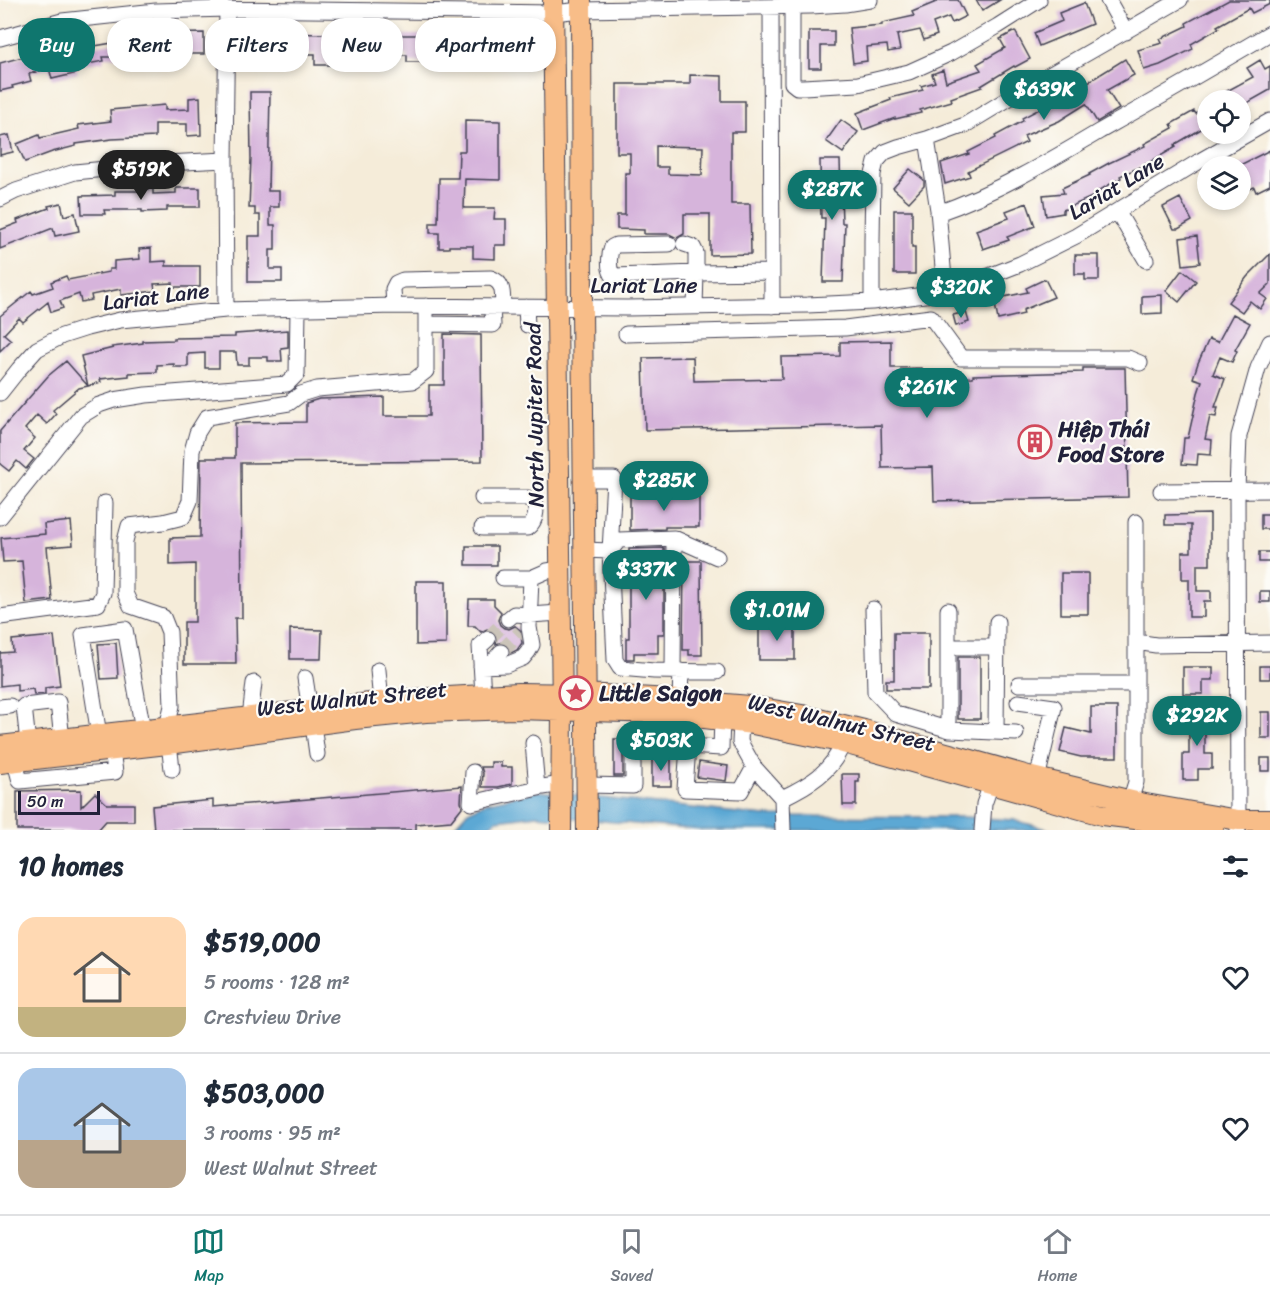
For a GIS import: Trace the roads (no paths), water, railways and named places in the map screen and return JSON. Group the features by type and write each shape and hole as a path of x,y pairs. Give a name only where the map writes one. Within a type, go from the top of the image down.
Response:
{"main road":[{"path":"581,5 587,830"},
{"name":"North Jupiter Road","path":"553,6 562,702 561,830"},
{"path":"559,479 584,478"},
{"name":"West Walnut Street","path":"8,762 112,751 168,736 312,717 378,702 518,693 562,702 656,705 693,716 776,728 842,734 941,761 1000,769 1238,825"},
{"name":"West Walnut Street","path":"656,705 680,699 750,706 802,715 846,738 857,735 882,735 941,761"},
{"name":"West Walnut Street","path":"312,717 513,709 562,702"},
{"name":"West Walnut Street","path":"0,746 143,730 168,736"},
{"path":"1000,769 1000,781 1063,785"},
{"name":"West Walnut Street","path":"1000,769 1102,815 1155,826 1204,827 1270,820"}],"street":[{"path":"0,38 62,21 156,11 730,4 792,7 870,0"},
{"path":"792,7 792,83 797,87 803,87 858,84 909,72 951,53 1039,0"},
{"path":"1108,0 1126,32"},
{"path":"872,302 873,174 876,162 885,152 965,125 1180,0"},
{"path":"771,7 772,306"},
{"path":"226,310 227,9"},
{"path":"938,213 965,204 997,189 1053,159 1270,33"},
{"name":"Lariat Lane","path":"0,393 38,349 63,336 120,320 226,310 394,306 582,308 772,306 872,302 932,294 979,280 1020,264 1076,236 1270,121"},
{"path":"927,139 938,213 945,290"},
{"path":"0,199 16,191 75,171 225,160"},
{"path":"1117,211 1146,260"},
{"path":"695,307 696,273 696,253 693,247 676,244 616,245 612,247 610,271 615,276 696,273 772,272"},
{"path":"394,306 393,289 396,283 403,280 491,278 497,280 502,286 493,325 426,324"},
{"path":"172,769 168,736 172,706 169,632 163,617 131,606 125,592 124,541 129,526 183,517 190,501 192,451 196,433 207,417 289,403 301,394 317,389 413,381 426,371 426,306"},
{"path":"526,307 527,326"},
{"path":"0,517 81,416 99,405 146,395 287,384 297,374 298,309"},
{"path":"626,334 845,328 932,317 961,358 1128,358 1140,363"},
{"path":"1238,825 1237,490 1239,436 1258,368 1270,342"},
{"path":"584,478 614,478 610,551 615,660 620,668 717,672"},
{"path":"1161,491 1270,490"},
{"path":"482,498 528,498 535,504 535,520 527,528 482,528"},
{"path":"0,617 98,604 103,593 105,502"},
{"path":"1130,801 1136,782 1136,522"},
{"path":"610,551 619,540 674,538 717,557"},
{"path":"674,538 677,671 680,699"},
{"path":"584,550 610,551"},
{"path":"503,578 531,578 547,571 560,569"},
{"path":"485,666 506,665 523,658 532,645 527,624 531,578"},
{"path":"873,609 875,692 896,714 949,729 1016,733"},
{"path":"941,761 949,729 948,610"},
{"path":"527,624 561,613"},
{"path":"508,619 514,614 527,624"},
{"path":"585,614 613,615"},
{"path":"996,732 997,622"},
{"path":"99,735 83,636 125,629 143,730"},
{"path":"483,695 485,666 480,646 488,639"},
{"path":"1136,642 1156,645 1270,643"},
{"path":"948,647 996,647"},
{"path":"485,666 501,652"},
{"path":"378,670 378,702"},
{"path":"587,788 633,786 633,739 659,738 654,671"},
{"path":"305,678 317,754"},
{"path":"248,726 254,683"},
{"path":"1019,684 1136,684"},
{"path":"8,762 28,743 24,706 57,702 62,740"},
{"path":"1018,702 1054,707 1037,779"},
{"path":"882,735 896,714"},
{"path":"693,716 685,789 741,791 754,767"},
{"path":"721,748 732,721"},
{"path":"732,721 740,742 754,767 783,804 783,830"},
{"path":"783,804 825,772 840,751 842,734"},
{"path":"533,743 537,788"},
{"path":"688,746 744,748"},
{"path":"982,830 984,804 1000,769"},
{"path":"473,772 471,802 537,788 562,786"}],"water":[{"path":"538,791 766,816 966,817 1014,820 1050,830 701,830 537,815 497,820 483,830 451,830 468,811 485,803"}],"tunnel":[{"path":"488,639 508,619"},
{"path":"501,652 521,632"}],"place":[{"name":"Hiệp Thái Food Store","path":"1035,442"},
{"name":"Little Saigon","path":"576,693"}]}
